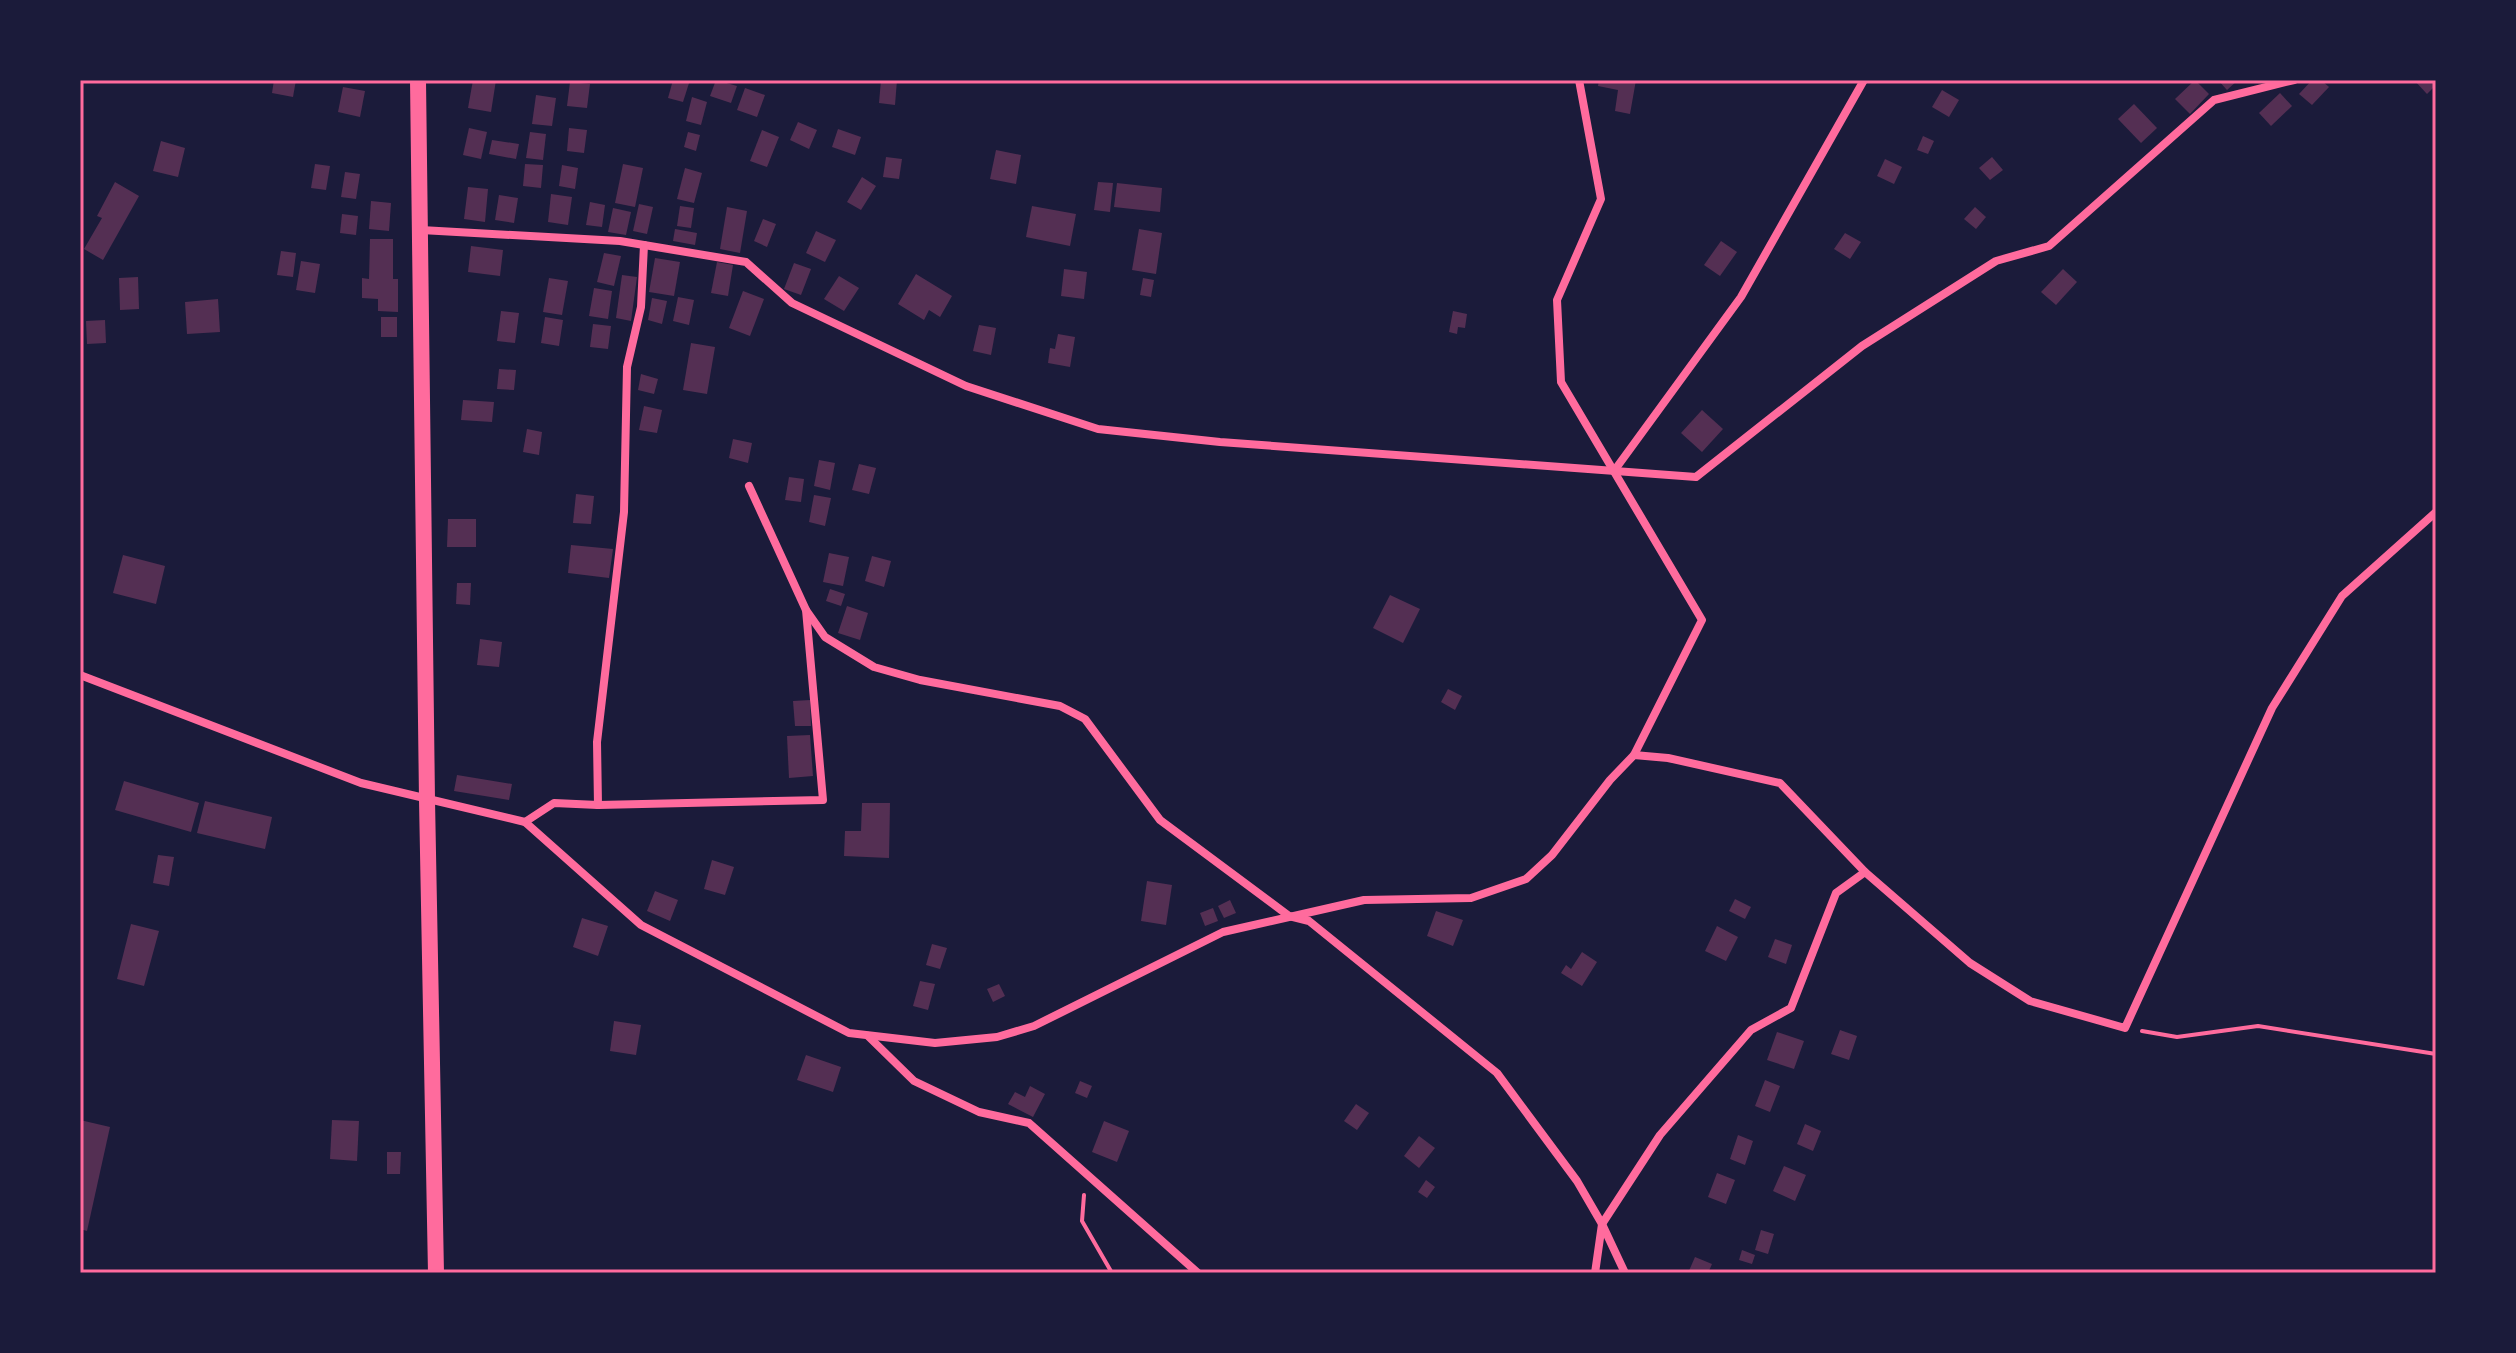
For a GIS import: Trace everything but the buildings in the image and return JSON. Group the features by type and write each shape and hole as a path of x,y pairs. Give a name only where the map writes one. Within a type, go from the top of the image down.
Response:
{"main road":[{"path":"418,80 436,1273"}],"street":[{"path":"80,675 361,783 525,822 641,925 849,1033 935,1043 997,1037 1034,1026 1223,932 1364,900 1471,898 1526,879 1552,855 1610,780 1634,755 1702,620 1561,382 1557,300 1601,199 1579,80"},
{"path":"1614,471 1741,297 1864,80"},
{"path":"420,230 620,241 746,262 792,303 966,386 1098,429 1220,442 1696,477 1862,346 1996,261 2049,246 2214,100 2294,80"},
{"path":"598,805 597,742 624,512 627,367 641,307 644,245"},
{"path":"749,486 806,610 825,637 874,667 920,680 1060,706 1085,719 1160,820 1289,916 1309,921 1497,1073 1577,1181 1625,1273"},
{"path":"1634,755 1668,758 1780,783 1865,872 1970,963 2030,1001 2125,1028 2272,708 2342,596 2436,512"},
{"path":"525,822 554,803 598,805 823,800 806,610"},
{"path":"1595,1273 1602,1224 1660,1135 1751,1030 1791,1008 1836,893 1865,872"},
{"path":"867,1035 914,1081 979,1112 1029,1123 1198,1273"}],"path":[{"path":"2125,1028 2177,1037 2258,1026 2436,1054"},
{"path":"1085,1173 1082,1221 1112,1273"}]}
